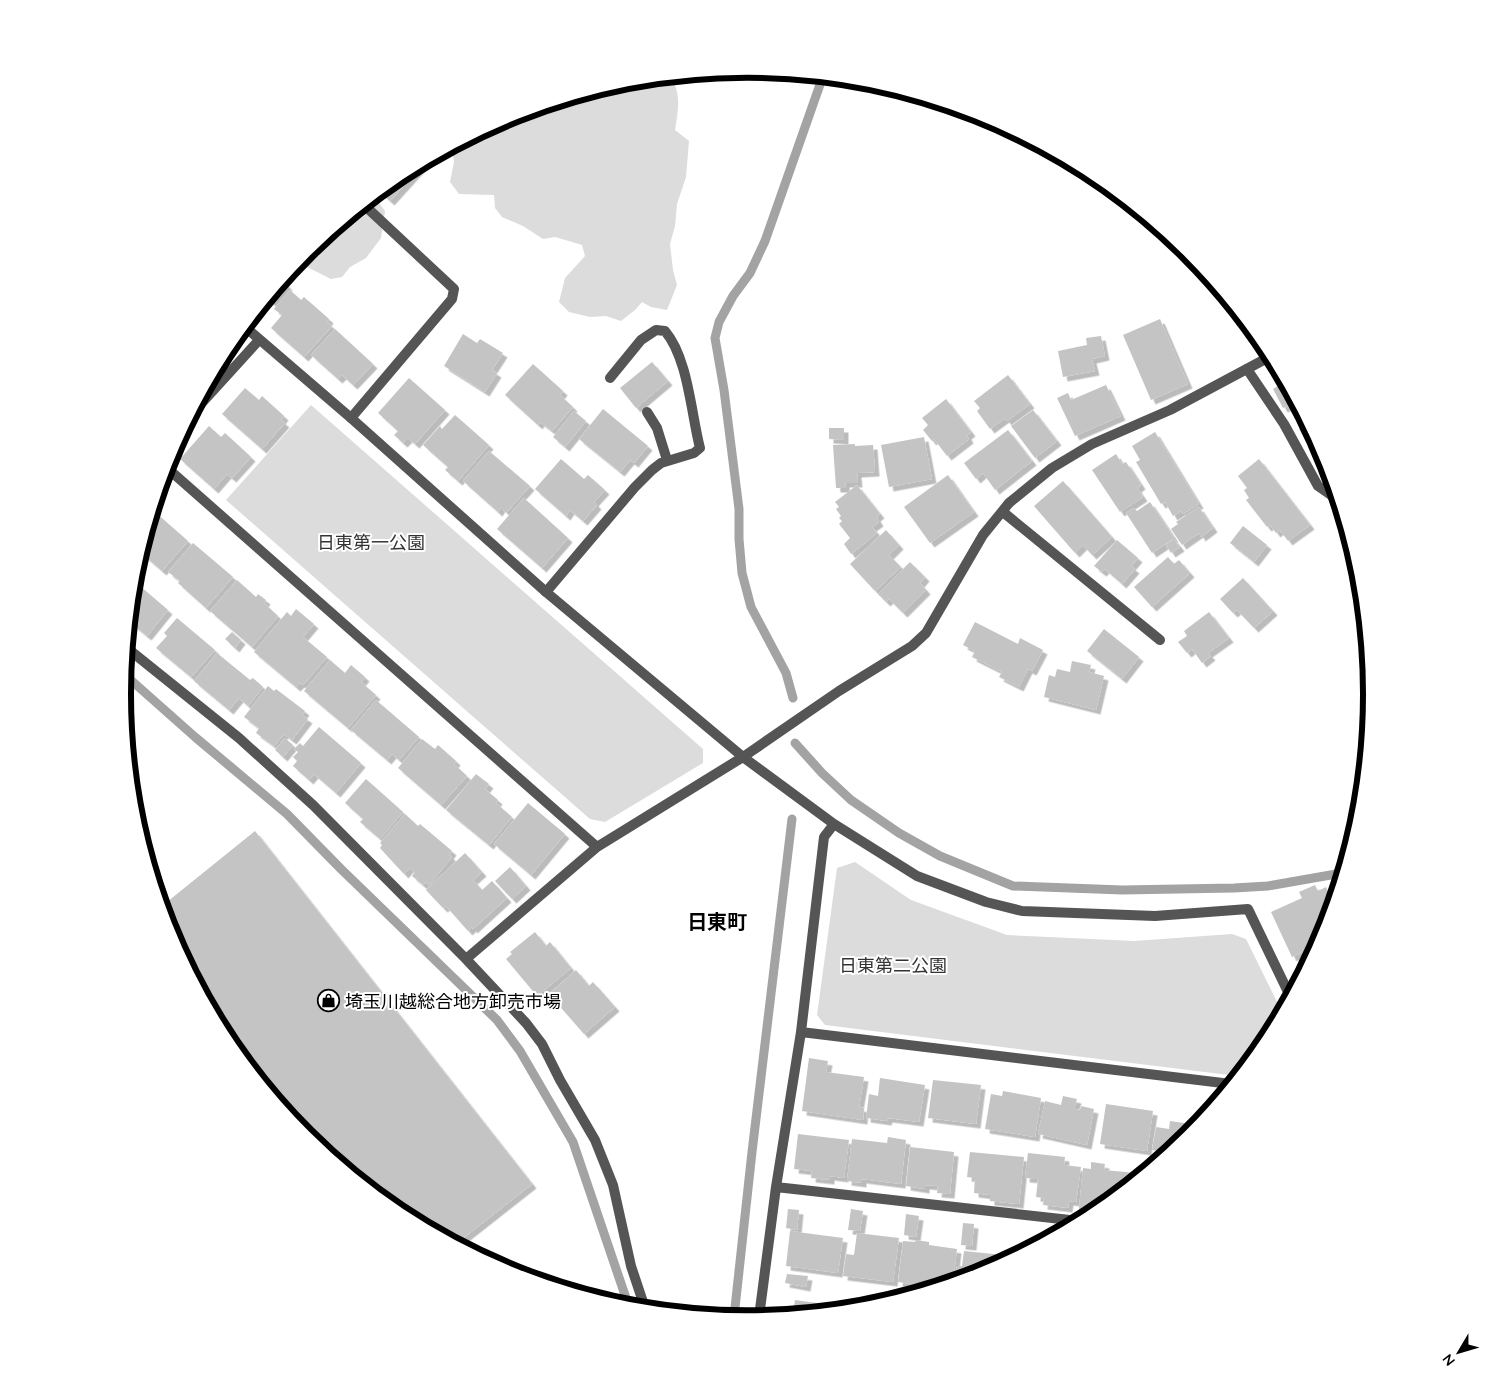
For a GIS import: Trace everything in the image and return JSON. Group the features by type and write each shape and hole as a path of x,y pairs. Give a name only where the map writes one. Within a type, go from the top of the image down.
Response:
{"street":[{"path":"352,418 452,299 454,288 368,208"},
{"path":"546,592 635,487 652,470 667,460 694,453 700,448 681,360 672,340 665,331 656,330 641,340 610,378"},
{"path":"249,331 352,418 546,592 743,757 834,824 917,876 986,902 1022,911 1155,916 1248,910 1287,989"},
{"path":"208,396 259,340"},
{"path":"466,959 597,848 743,757 838,690 912,646 926,634 983,535 1003,512 1008,503 1052,468 1092,444 1170,410 1264,360"},
{"path":"1247,369 1284,424 1318,486 1330,494"},
{"path":"647,412 657,428 667,460"},
{"path":"172,473 597,848"},
{"path":"1003,512 1160,640"},
{"path":"132,652 239,738 313,806 466,959 526,1023 542,1044 594,1140 613,1185 631,1266 642,1300"},
{"path":"760,1309 776,1187 801,1032 824,837 834,824"},
{"path":"801,1032 1224,1083"},
{"path":"776,1187 1067,1220"}],"green space":[{"path":"674,82 678,96 675,130 689,141 686,177 677,204 675,226 670,244 677,285 667,310 651,307 642,302 621,321 606,316 590,317 569,312 559,302 565,278 585,256 582,245 555,237 543,239 523,226 502,217 495,208 494,195 459,194 450,182 454,162 453,153 511,124 549,110 627,89"},
{"path":"378,201 385,211 381,238 366,258 350,267 342,277 331,279 304,266 341,230"},
{"name":"日東第一公園","path":"311,405 703,749 703,763 605,822 590,819 226,500"},
{"name":"日東第二公園","path":"855,862 911,900 1007,935 1134,941 1232,934 1246,939 1278,1004 1259,1036 1230,1075 825,1025 817,1015 837,868"}],"building":[{"path":"412,177 390,201 384,196"},
{"path":"286,284 288,286 273,304 271,302"},
{"path":"290,290 301,300 304,297 329,319 327,322 332,326 304,357 271,328 282,315 274,309"},
{"path":"1160,319 1188,384 1151,400 1123,335"},
{"path":"335,329 373,364 353,385 342,375 338,379 311,355"},
{"path":"463,334 477,343 480,339 503,353 492,370 497,373 485,392 444,366"},
{"path":"1101,336 1105,356 1092,359 1095,371 1063,377 1058,351 1087,345 1086,338"},
{"path":"652,362 668,381 636,408 620,388"},
{"path":"533,364 563,391 560,395 573,407 552,431 540,422 538,425 505,395"},
{"path":"1272,373 1294,412 1292,413 1288,406 1283,408 1273,389 1278,386"},
{"path":"1008,375 1030,404 1007,421 1005,418 990,429 977,411 980,408 974,401"},
{"path":"409,378 445,410 415,444 408,438 403,443 394,435 398,431 378,413"},
{"path":"1106,385 1121,416 1075,436 1057,398 1068,393 1071,400"},
{"path":"245,388 259,400 262,396 284,416 281,420 285,423 262,449 222,414"},
{"path":"946,399 971,432 967,435 969,439 947,456 934,439 932,441 923,430 928,425 922,418"},
{"path":"603,409 648,446 634,463 630,460 620,472 579,439"},
{"path":"1033,410 1057,441 1035,458 1011,426"},
{"path":"574,411 586,421 565,447 553,437"},
{"path":"455,415 489,445 458,481 445,470 448,467 423,445 440,426 442,429"},
{"path":"209,426 221,437 225,433 251,457 232,478 227,474 214,489 180,459"},
{"path":"1302,427 1316,459 1299,429"},
{"path":"829,428 844,428 844,440 829,439"},
{"path":"1008,430 1032,461 995,490 983,473 976,479 964,463"},
{"path":"1155,432 1199,504 1183,514 1181,511 1173,516 1165,502 1161,504 1136,462 1140,460 1132,446"},
{"path":"924,437 932,479 889,487 881,445"},
{"path":"855,444 855,446 873,445 875,472 857,473 858,483 845,483 846,488 836,488 833,445"},
{"path":"489,451 530,486 506,513 501,507 498,512 463,481"},
{"path":"1116,454 1122,464 1126,462 1141,485 1137,488 1143,497 1120,512 1092,470"},
{"path":"561,459 584,479 588,475 605,490 594,502 597,505 583,521 570,510 566,516 535,489"},
{"path":"1259,459 1310,525 1288,541 1280,530 1276,533 1270,525 1267,527 1246,500 1249,498 1244,490 1247,488 1238,476"},
{"path":"948,475 974,512 930,543 904,507"},
{"path":"1063,481 1112,537 1092,555 1083,545 1075,553 1034,506"},
{"path":"857,485 880,514 876,517 879,522 872,527 877,533 851,554 844,544 850,538 839,524 842,521 836,509 839,507 835,502"},
{"path":"524,498 568,538 542,568 497,529"},
{"path":"1150,502 1174,538 1152,553 1126,513 1134,508 1137,511"},
{"path":"1199,507 1213,528 1201,537 1199,533 1182,545 1171,529 1178,524 1176,522"},
{"path":"158,515 188,541 162,571 147,558"},
{"path":"1243,526 1267,545 1254,562 1230,543"},
{"path":"886,530 899,545 889,555 901,567 875,591 850,564"},
{"path":"1174,539 1180,547 1171,553 1166,545"},
{"path":"1117,540 1138,558 1131,566 1135,569 1122,584 1105,569 1102,572 1094,566"},
{"path":"193,543 233,577 206,608 178,583 180,581 168,572"},
{"path":"1168,557 1174,564 1179,560 1190,573 1152,607 1134,587"},
{"path":"910,562 925,577 920,583 926,590 903,613 889,599 886,602 878,594"},
{"path":"1243,578 1273,611 1254,628 1237,610 1233,613 1220,599"},
{"path":"237,580 256,597 258,594 266,600 264,603 278,616 252,647 210,611"},
{"path":"141,587 168,610 147,636 135,626"},
{"path":"296,609 314,624 303,637 327,657 303,685 300,683 296,687 254,652 287,612 291,616"},
{"path":"1209,612 1229,638 1208,653 1211,656 1202,663 1192,649 1187,653 1178,642 1187,636 1184,631"},
{"path":"177,618 215,650 191,677 156,648 167,636 164,633"},
{"path":"975,622 1018,644 1020,638 1043,650 1032,671 1028,669 1019,687 999,677 1002,672 972,657 975,651 963,645"},
{"path":"1104,629 1139,657 1122,679 1087,651"},
{"path":"232,632 241,640 235,648 225,639"},
{"path":"217,653 250,680 253,678 263,687 248,706 239,698 229,710 194,681"},
{"path":"330,660 345,673 351,665 365,677 361,682 376,695 348,728 304,691"},
{"path":"1072,661 1091,665 1089,672 1104,676 1096,710 1044,697 1049,675 1055,677 1057,669 1070,672"},
{"path":"268,686 274,691 276,689 305,711 302,715 308,719 292,740 284,734 274,746 256,733 259,728 244,717"},
{"path":"376,700 419,737 399,760 392,754 387,760 351,730"},
{"path":"319,727 361,763 336,793 314,774 309,780 293,766 297,761 293,757 298,752 294,749 300,743 303,746"},
{"path":"285,738 293,745 283,757 275,750"},
{"path":"422,739 435,749 438,745 456,761 454,764 467,776 441,805 398,768"},
{"path":"476,774 489,784 485,789 498,800 496,803 512,817 489,845 446,810"},
{"path":"366,779 403,812 380,839 360,822 363,819 345,803"},
{"path":"528,803 565,834 531,875 494,844"},
{"path":"405,814 452,851 449,855 452,857 429,885 425,882 423,885 412,876 415,872 409,868 404,874 380,848 382,845 380,843"},
{"path":"255,831 532,1184 462,1239 405,1206 372,1182 311,1129 258,1068 235,1036 214,1001 195,966 168,901"},
{"path":"465,853 482,872 473,880 482,890 492,881 507,898 473,929 472,927 468,931 446,906 443,908 426,890"},
{"path":"510,867 526,886 512,899 495,881"},
{"path":"1315,885 1318,891 1326,887 1329,894 1306,950 1292,957 1271,912 1302,898 1299,892"},
{"path":"535,932 546,946 550,942 571,968 537,996 506,959 512,954 510,952"},
{"path":"576,970 589,986 593,982 615,1007 584,1034 549,994"},
{"path":"809,1058 828,1061 826,1072 864,1077 859,1107 864,1108 863,1120 802,1111"},
{"path":"880,1078 925,1085 919,1122 888,1118 887,1121 866,1118 869,1094 878,1096"},
{"path":"933,1080 981,1085 976,1124 928,1118"},
{"path":"1003,1091 1041,1098 1035,1137 985,1129 991,1094 1002,1096"},
{"path":"1063,1096 1077,1099 1074,1109 1080,1110 1081,1106 1094,1109 1087,1145 1038,1134 1045,1101 1061,1105"},
{"path":"1106,1104 1153,1111 1147,1151 1100,1144"},
{"path":"1170,1121 1188,1124 1159,1151 1152,1150 1156,1127 1169,1129"},
{"path":"798,1134 849,1140 844,1178 830,1176 830,1180 811,1178 812,1171 794,1169"},
{"path":"888,1137 906,1140 901,1184 862,1179 862,1183 847,1181 852,1139 887,1143"},
{"path":"910,1147 954,1152 950,1194 937,1193 938,1186 925,1185 925,1189 906,1186"},
{"path":"970,1152 1024,1157 1019,1204 990,1201 990,1195 974,1193 975,1178 967,1177"},
{"path":"1028,1153 1065,1157 1064,1165 1081,1167 1076,1202 1069,1201 1068,1208 1043,1205 1044,1198 1036,1197 1038,1179 1025,1178"},
{"path":"1091,1162 1105,1164 1104,1170 1133,1173 1089,1206 1083,1210 1079,1209 1083,1168 1091,1169"},
{"path":"788,1209 799,1210 797,1230 786,1228"},
{"path":"851,1209 863,1211 860,1231 848,1230"},
{"path":"906,1214 919,1216 916,1237 904,1235"},
{"path":"963,1223 974,1224 972,1246 961,1245"},
{"path":"790,1231 843,1238 838,1273 786,1266"},
{"path":"857,1233 899,1238 893,1282 843,1276 846,1254 854,1255"},
{"path":"916,1240 929,1242 929,1245 957,1249 954,1274 919,1285 898,1282 903,1241 915,1242"},
{"path":"964,1251 1001,1255 957,1273 957,1266 962,1266"},
{"path":"787,1274 808,1276 806,1287 785,1283"},
{"path":"795,1300 826,1304 794,1307"}],"waterway":[{"path":"793,698 786,673 751,607 742,573 739,509 724,390 715,338 719,322 733,296 750,273 765,241 821,82"},
{"path":"131,681 287,814 497,1020 520,1051 573,1142 626,1298"},
{"path":"795,743 822,773 851,800 899,833 940,856 1013,886 1122,890 1234,888 1268,886 1335,874"},
{"path":"735,1309 792,819"}],"place":[{"name":"埼玉川越総合地方卸売市場","path":"329,1001"}],"district":[{"name":"日東町","path":"717,921"}]}
